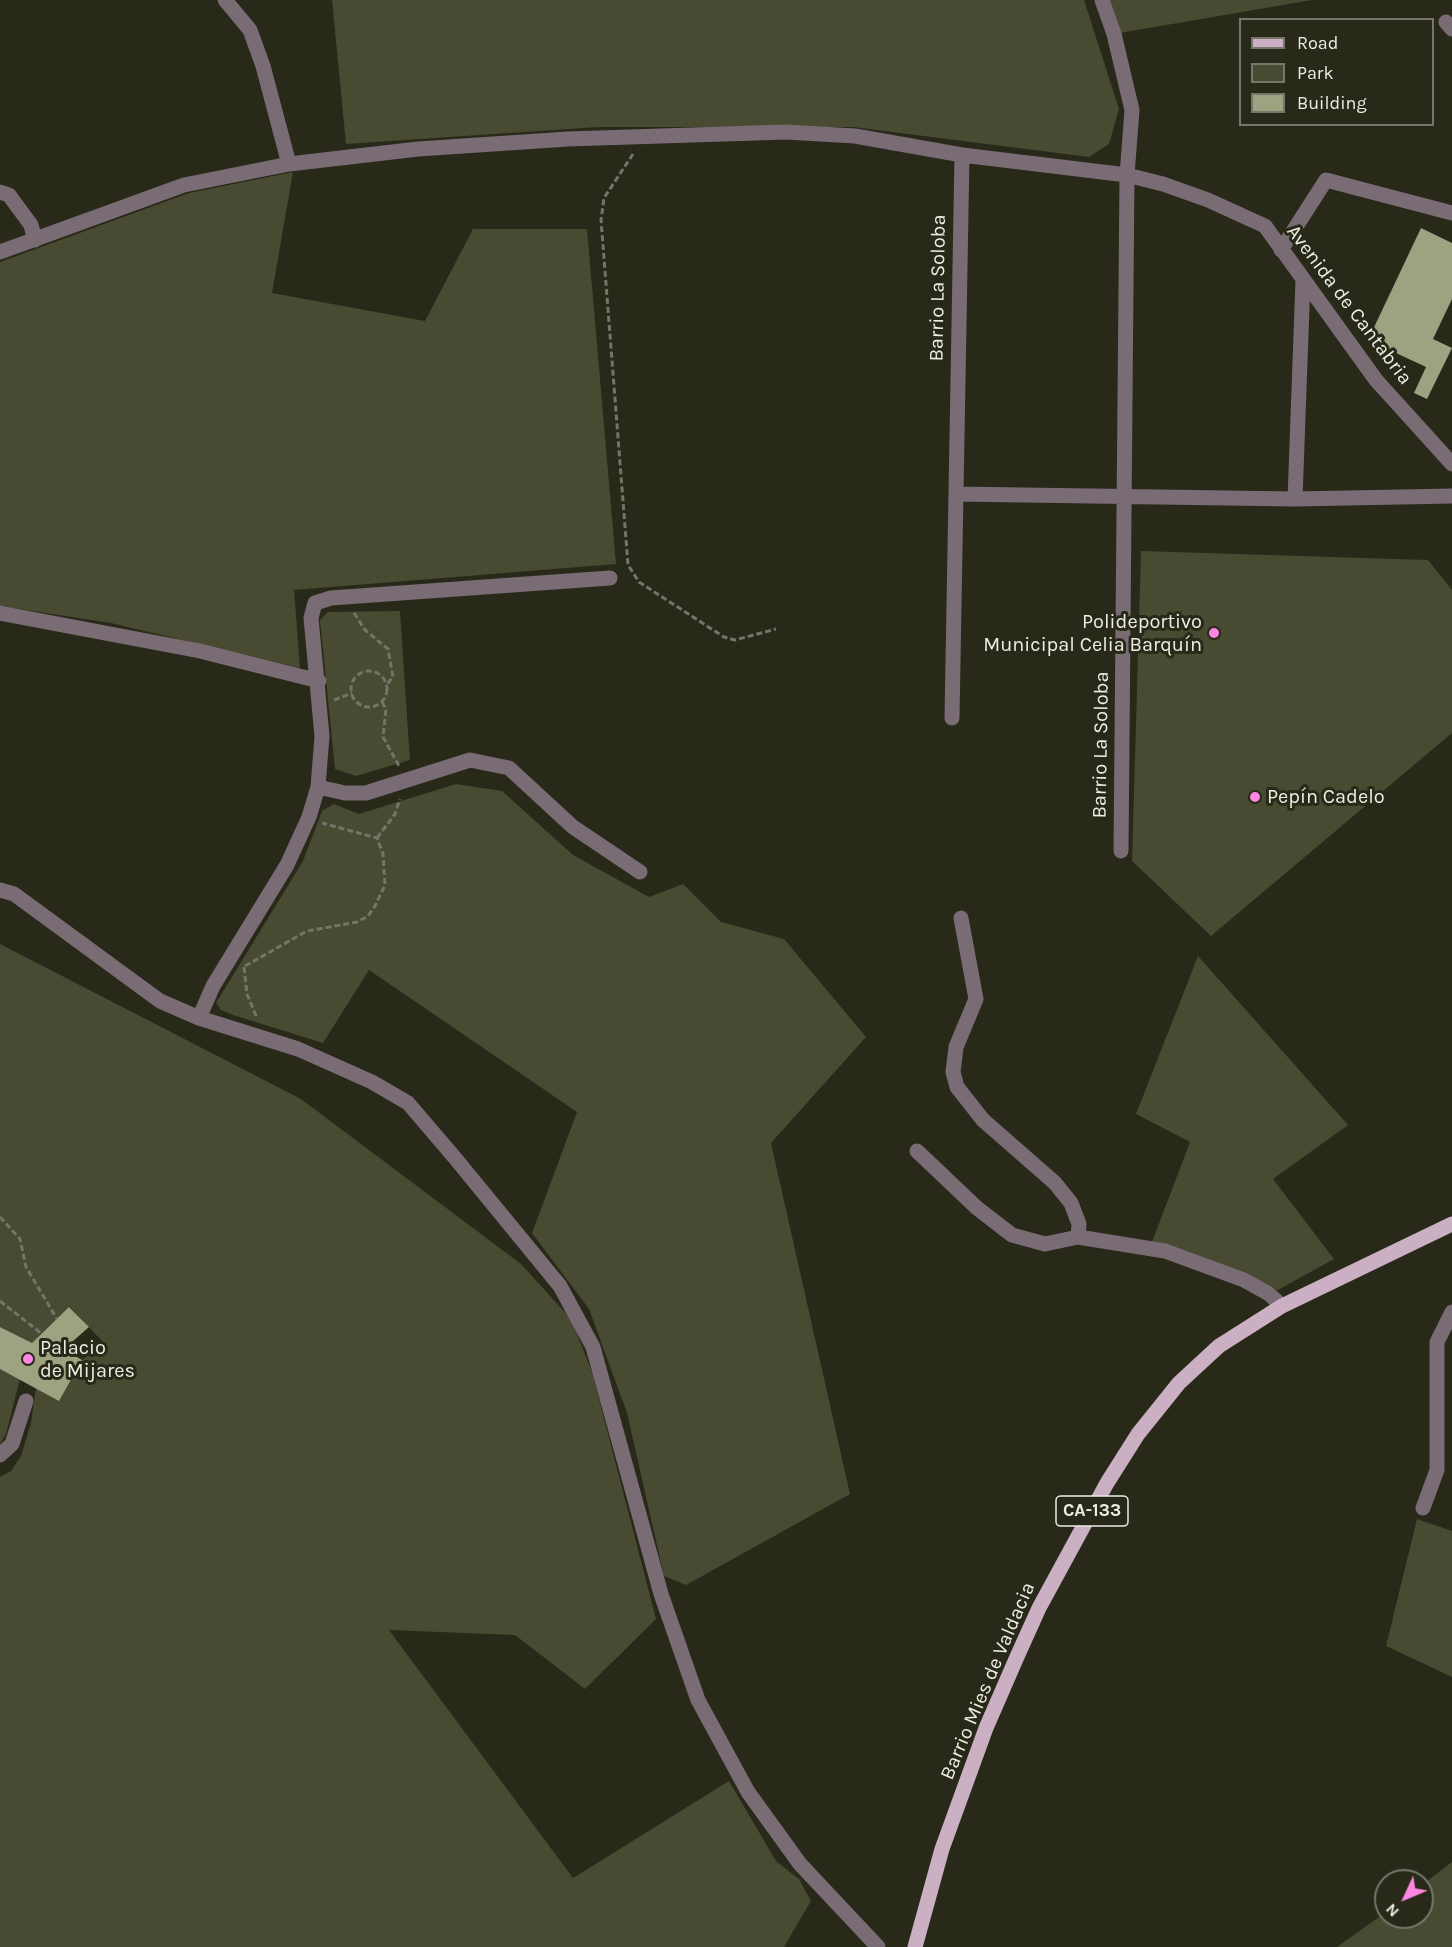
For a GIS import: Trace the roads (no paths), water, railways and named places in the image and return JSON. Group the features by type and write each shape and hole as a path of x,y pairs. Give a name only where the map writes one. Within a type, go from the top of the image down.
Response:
{"main road":[{"name":"Barrio Mies de Valdacia","path":"915,1947 921,1915 942,1850 986,1728 1040,1608 1107,1483 1138,1434 1179,1383 1219,1346 1282,1306 1452,1224"}],"street":[{"path":"225,0 250,30 263,66 289,164"},
{"name":"Barrio La Soloba","path":"1102,0 1114,34 1132,110 1127,176 1121,851"},
{"name":"Avenida de Cantabria","path":"0,252 184,185 289,164 430,148 638,137 786,132 855,136 962,155 1127,176 1162,184 1208,200 1265,226 1376,380 1452,464"},
{"name":"Barrio La Soloba","path":"952,718 962,155"},
{"path":"1281,250 1326,180 1452,213"},
{"path":"0,192 9,195 31,225 35,240"},
{"path":"1295,499 1303,280"},
{"path":"956,494 1295,499 1452,496"},
{"path":"199,1018 213,986 303,836 318,788 322,736 311,609 319,600 610,578"},
{"path":"0,613 200,651 319,681"},
{"path":"318,788 345,793 366,793 470,760 508,768 573,827 640,872"},
{"path":"0,890 14,894 160,1001 199,1018 298,1049 372,1083 408,1103 560,1286 593,1347 661,1594 698,1700 748,1792 800,1864 878,1947"},
{"path":"961,918 976,999 956,1047 952,1072 957,1088 983,1120 1060,1190 1071,1203 1079,1224 1078,1237"},
{"path":"917,1151 977,1208 1012,1235 1046,1244 1078,1237 1165,1251 1244,1280 1269,1294 1282,1306"},
{"path":"1423,1508 1437,1470 1437,1342 1452,1312"},
{"path":"0,1455 12,1444 26,1401"}],"place":[{"name":"Polideportivo Municipal Celia Barquín","path":"1214,633"},
{"name":"Pepín Cadelo","path":"1255,797"},
{"name":"Palacio de Mijares","path":"28,1359"}]}
